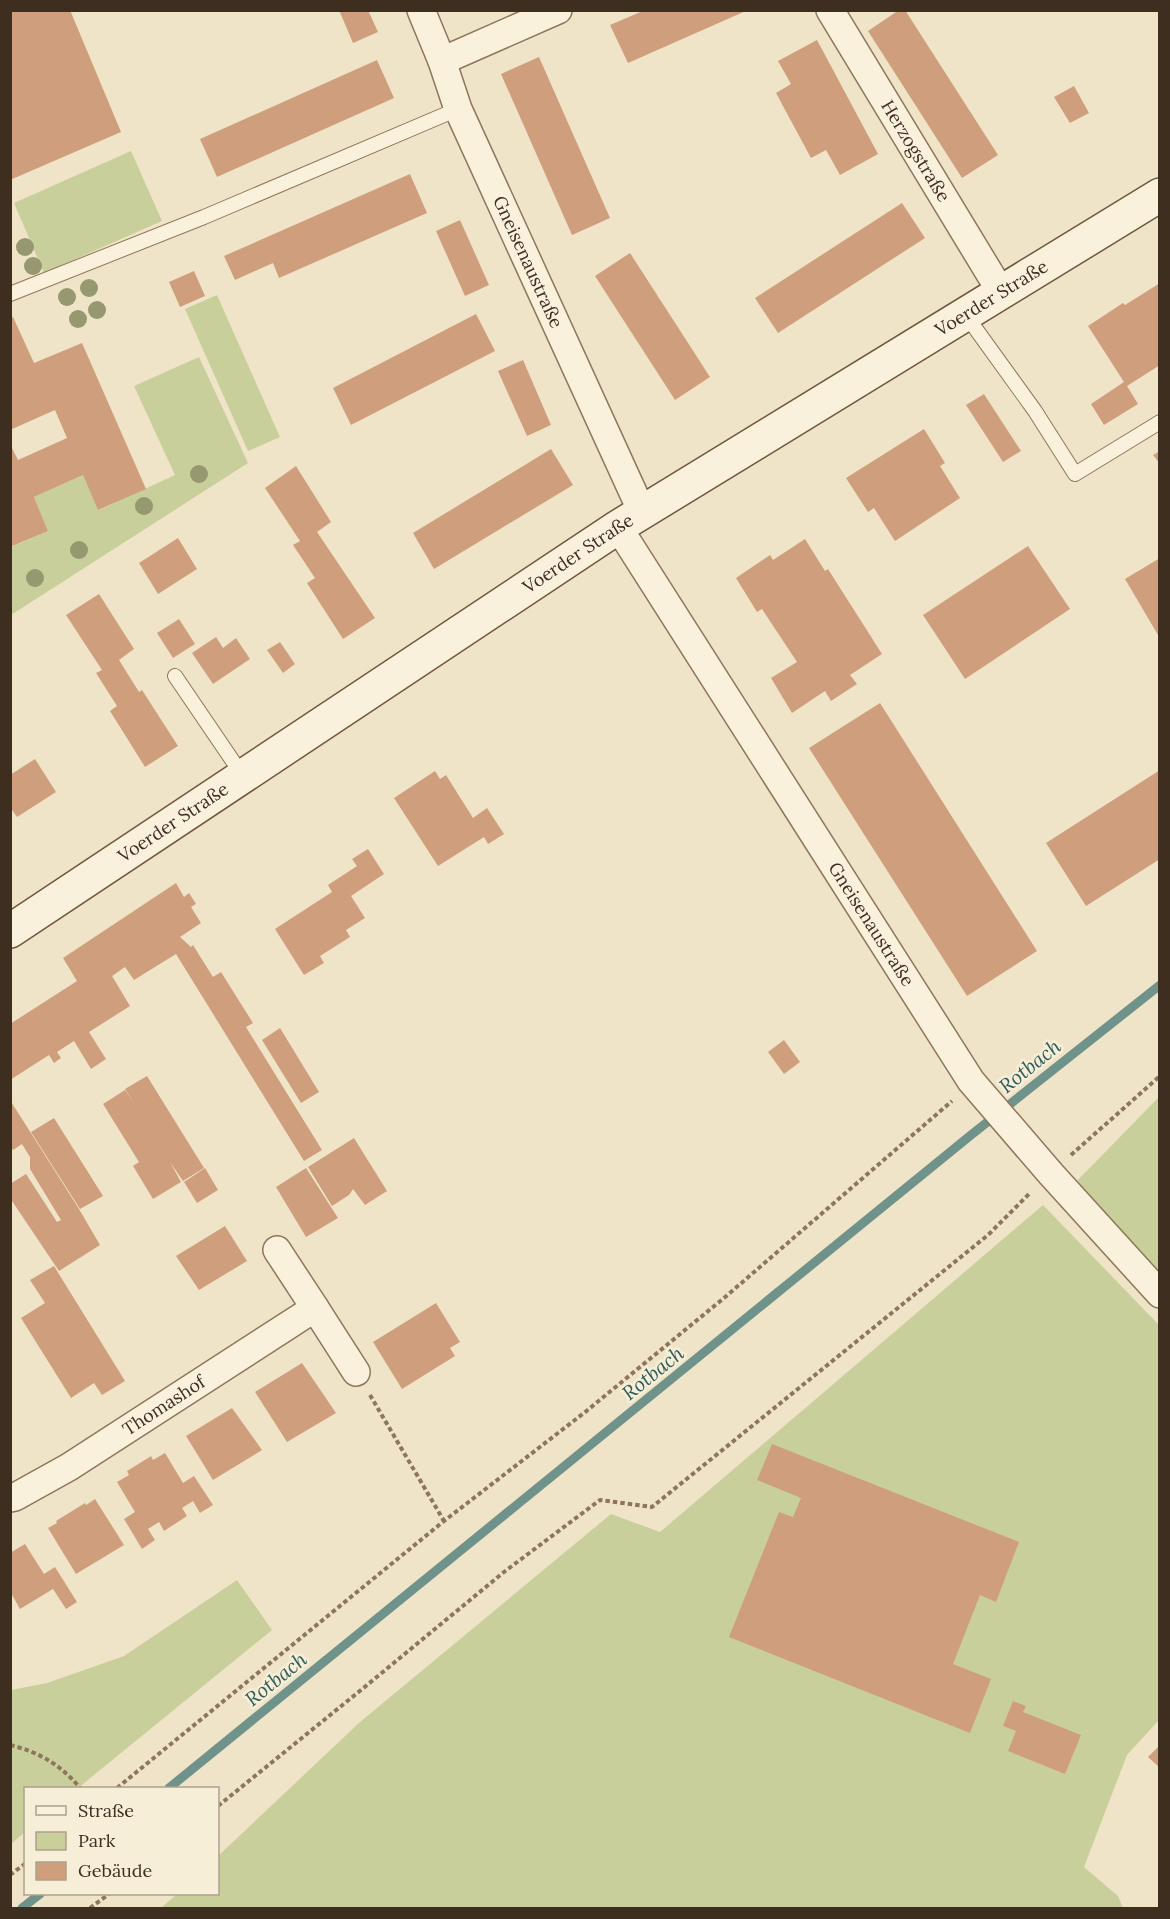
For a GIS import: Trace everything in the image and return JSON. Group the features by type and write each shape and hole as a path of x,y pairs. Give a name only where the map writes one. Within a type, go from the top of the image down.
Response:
{"main road":[{"name":"Voerder Straße","path":"10,931 630,520 1160,195"}],"street":[{"name":"Gneisenaustraße","path":"421,10 442,61 458,110 630,520 974,1085 1160,1294"},
{"path":"442,61 558,10"},
{"name":"Herzogstraße","path":"830,10 1001,292"},
{"path":"277,1250 356,1372"},
{"name":"Thomashof","path":"10,1498 69,1467 315,1308"}],"lane":[{"path":"10,294 204,218 458,110"},
{"path":"966,314 1035,411 1075,474 1160,422"},
{"path":"175,676 243,776"}],"path":[{"path":"219,1805 504,1572 600,1500 652,1507 988,1235 1090,1137 1160,1076"},
{"path":"118,1787 444,1521 584,1413 724,1298 952,1100 974,1085"},
{"path":"356,1372 444,1521"},
{"path":"10,1745 31,1750 54,1762 79,1787"},
{"path":"10,1875 24,1864"},
{"path":"90,1908 106,1895"}],"green space":[{"path":"131,151 162,221 44,273 14,203"},
{"path":"217,295 280,437 248,451 185,309"},
{"path":"199,357 248,463 11,615 11,547 48,531 34,497 83,475 99,510 175,475 134,386"},
{"path":"1159,1097 1159,1273 1076,1182"},
{"path":"1043,1205 1159,1325 1159,1720 1127,1755 1084,1867 1118,1896 1123,1908 161,1908 176,1895 219,1895 219,1855 360,1722 611,1514 660,1532"},
{"path":"237,1580 272,1630 79,1787 24,1787 24,1833 11,1844 11,1690 47,1683 124,1656"}],"building":[{"path":"10,10 70,10 121,132 10,180"},
{"path":"339,10 368,10 378,32 353,43"},
{"path":"645,10 748,10 628,63 610,25"},
{"path":"899,10 905,10 998,155 962,178 868,31"},
{"path":"817,40 878,154 840,175 826,150 811,158 776,93 791,84 778,61"},
{"path":"539,57 610,218 572,235 501,74"},
{"path":"377,60 394,98 217,177 200,139"},
{"path":"1074,86 1089,113 1070,123 1054,97"},
{"path":"410,174 427,213 279,278 273,263 235,280 224,256"},
{"path":"902,203 925,238 778,333 755,298"},
{"path":"460,220 489,285 465,296 436,231"},
{"path":"630,253 710,377 675,400 595,276"},
{"path":"194,271 205,296 180,307 169,282"},
{"path":"1160,283 1160,365 1127,386 1138,404 1104,425 1091,404 1124,382 1088,326 1123,303 1125,305"},
{"path":"476,314 495,351 351,425 333,388"},
{"path":"13,317 34,363 82,343 146,489 98,510 83,475 34,497 48,531 10,547 10,444 18,460 67,438 55,410 10,430 10,318"},
{"path":"523,360 551,425 527,436 498,371"},
{"path":"984,394 1021,451 1003,462 966,405"},
{"path":"924,429 945,463 940,466 960,498 895,541 874,508 868,512 846,478"},
{"path":"551,449 573,485 434,569 413,533"},
{"path":"1160,451 1160,464 1153,455"},
{"path":"296,466 331,522 317,532 375,618 343,639 307,583 315,578 293,545 300,541 265,488"},
{"path":"178,538 197,569 158,594 139,563"},
{"path":"805,539 825,571 828,569 882,654 850,675 857,684 831,701 825,691 792,713 771,678 797,662 762,609 757,612 736,578 770,555 773,560"},
{"path":"1028,546 1070,609 965,679 923,615"},
{"path":"1160,558 1160,634 1158,635 1125,579"},
{"path":"99,594 134,649 119,660 139,692 142,690 178,746 145,767 110,711 117,706 96,673 102,670 66,615"},
{"path":"179,619 195,644 173,658 157,633"},
{"path":"216,637 223,648 236,638 250,659 213,684 192,653"},
{"path":"280,642 295,664 283,673 267,650"},
{"path":"880,703 1037,951 967,996 809,748"},
{"path":"35,759 56,792 17,817 10,807 10,775"},
{"path":"1160,770 1160,859 1086,906 1046,843"},
{"path":"435,771 440,779 446,775 473,818 487,808 504,834 488,844 484,837 438,866 394,798"},
{"path":"368,849 384,874 351,896 365,918 346,930 350,937 320,956 324,963 304,975 275,929 332,892 328,885 357,866 352,859"},
{"path":"176,883 184,897 189,893 196,904 191,907 201,923 180,937 191,947 193,945 213,977 221,972 253,1023 246,1027 322,1150 304,1161 176,954 134,980 125,967 112,976 130,1006 89,1032 106,1059 91,1069 74,1041 57,1052 61,1058 54,1063 49,1055 10,1080 10,1024 77,981 63,958"},
{"path":"280,1028 319,1092 301,1103 262,1040"},
{"path":"784,1040 800,1062 784,1074 768,1052"},
{"path":"147,1076 204,1168 183,1181 170,1162 181,1182 153,1199 133,1166 139,1162 103,1104 125,1090 133,1102 125,1089"},
{"path":"10,1100 100,1245 59,1271 10,1198 10,1184 26,1174 57,1222 61,1220 30,1169 30,1157 22,1144 13,1150 10,1146"},
{"path":"54,1118 103,1196 80,1209 31,1132"},
{"path":"354,1138 387,1191 365,1205 353,1189 349,1195 332,1206 308,1167"},
{"path":"205,1168 218,1190 197,1203 184,1182"},
{"path":"306,1168 338,1218 306,1237 276,1187"},
{"path":"225,1226 247,1261 199,1290 176,1256"},
{"path":"54,1266 125,1381 102,1395 94,1383 71,1398 21,1318 45,1303 30,1280"},
{"path":"436,1303 460,1342 450,1348 455,1356 402,1389 373,1342"},
{"path":"302,1363 336,1413 287,1442 255,1392"},
{"path":"232,1408 262,1450 213,1480 186,1436"},
{"path":"772,1444 1019,1542 996,1602 980,1595 953,1664 991,1679 970,1733 729,1637 779,1512 793,1517 801,1498 757,1480"},
{"path":"165,1453 183,1483 194,1476 213,1505 200,1513 193,1501 182,1508 187,1516 164,1531 159,1522 148,1529 155,1540 142,1549 124,1519 135,1512 117,1482 129,1475 127,1471 151,1456 153,1460"},
{"path":"95,1499 124,1545 76,1574 48,1528 85,1503 86,1505"},
{"path":"25,1544 44,1574 55,1567 77,1602 66,1609 53,1589 20,1609 11,1593 10,1553"},
{"path":"1013,1701 1026,1706 1023,1712 1081,1735 1065,1774 1008,1751 1016,1731 1003,1726"},
{"path":"1160,1745 1160,1768 1148,1757"}],"waterway":[{"name":"Rotbach","path":"170,1787 971,1135 1160,985"},
{"name":"Rotbach","path":"22,1908 39,1895"}]}
